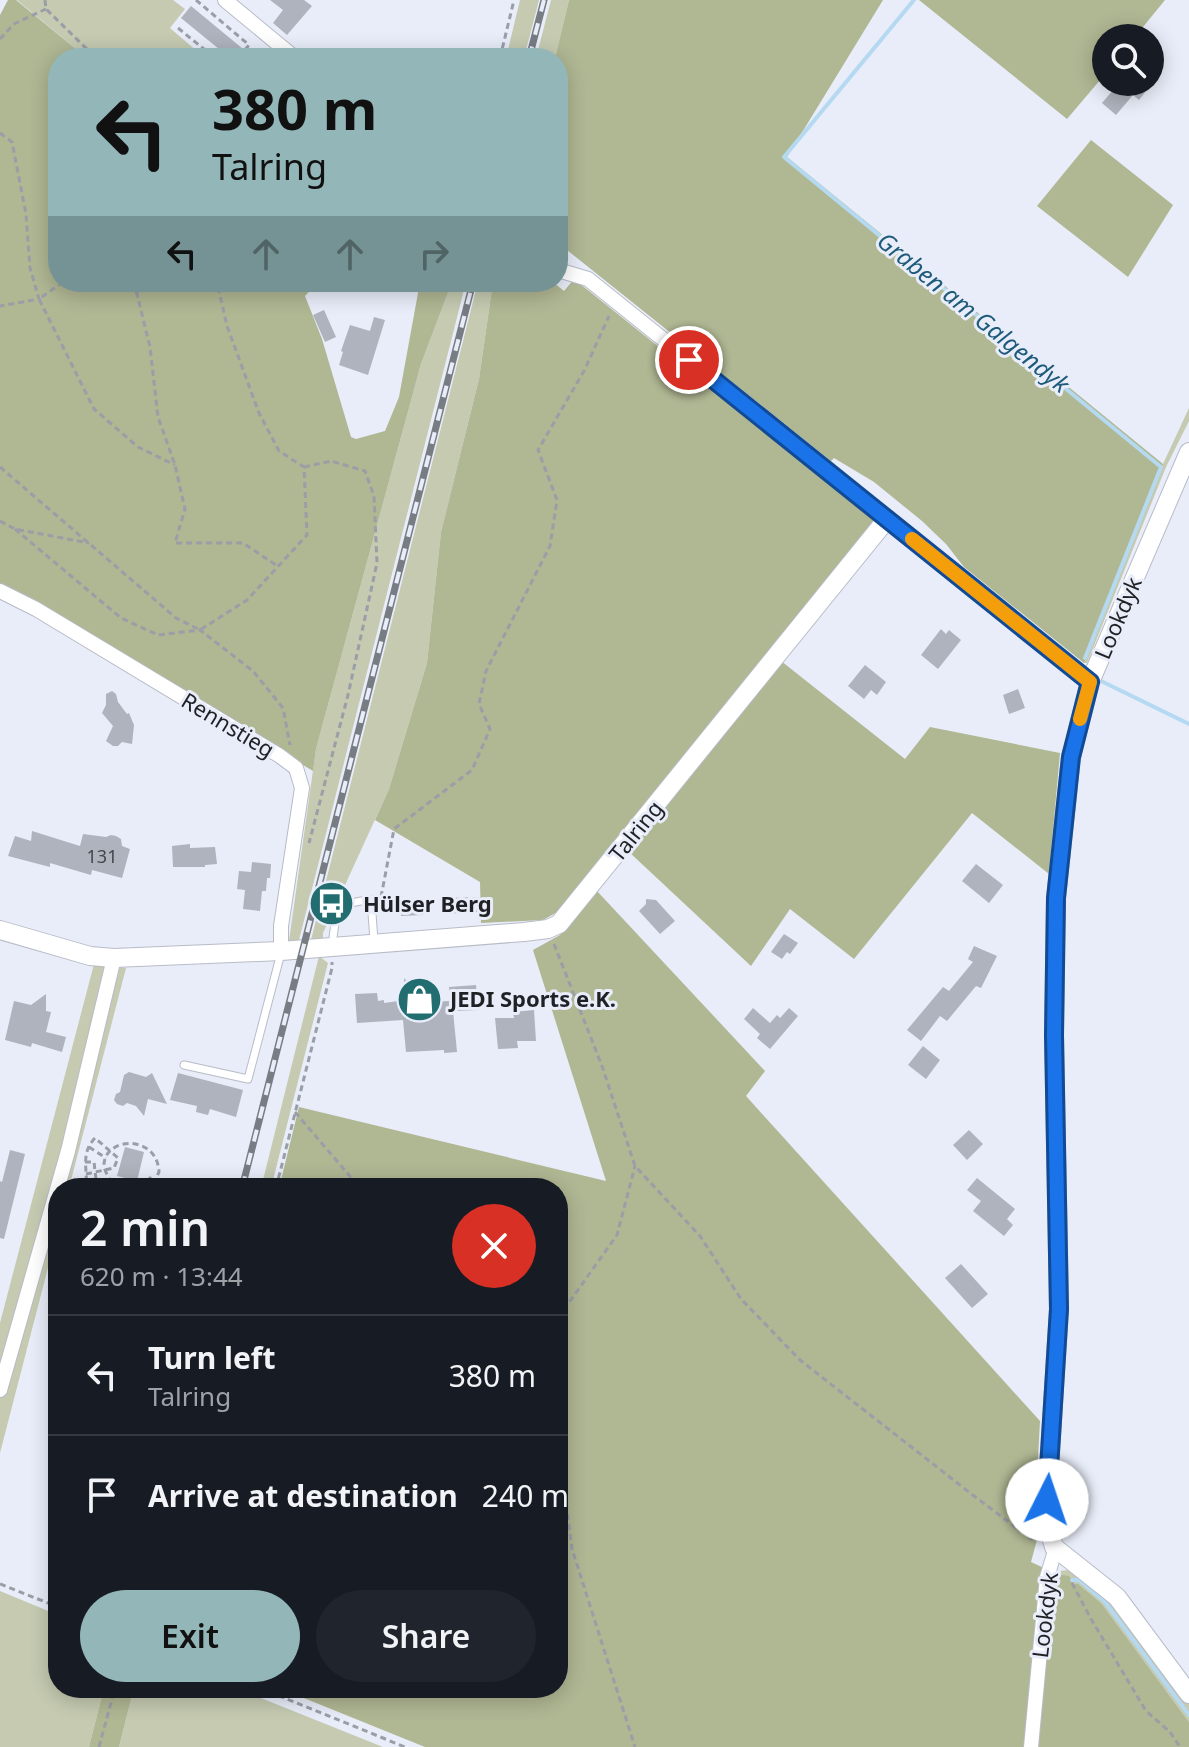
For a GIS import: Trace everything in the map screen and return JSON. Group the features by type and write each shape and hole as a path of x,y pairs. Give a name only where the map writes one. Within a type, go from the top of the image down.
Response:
{"street":[{"path":"225,0 283,48"},
{"path":"568,273 588,279 1090,682"},
{"name":"Lookdyk","path":"1031,1747 1047,1577 1055,1551 1048,1526 1047,1500 1059,1309 1054,1035 1056,898 1071,757 1090,682 1189,452"},
{"name":"Talring","path":"548,929 559,924 569,913 887,519"},
{"name":"Rennstieg","path":"0,591 36,609 296,768 302,788 281,926 281,951"},
{"path":"0,930 90,956 114,958 281,951 548,929"},
{"path":"60,1178 114,958"},
{"path":"0,1390 48,1221"},
{"path":"1054,1547 1117,1597 1189,1694"}],"lane":[{"path":"332,946 335,921 341,909 352,901 371,900 374,943"},
{"path":"184,1065 248,1079 281,951"}],"path":[{"path":"45,0 46,9 86,48"},
{"path":"196,0 249,45 246,48"},
{"path":"502,48 514,0"},
{"path":"0,39 14,24 46,9"},
{"path":"178,28 203,48"},
{"path":"0,133 12,142 26,214 30,268 39,299 94,409 138,447 175,465"},
{"path":"0,306 39,299 49,292"},
{"path":"136,292 150,347 158,417 175,465 185,509 175,543 243,543 279,567"},
{"path":"219,292 227,326 259,413 279,451 304,467 331,461 365,471 374,496 377,563 348,695 308,846"},
{"path":"371,900 381,897 394,829 472,770 490,729 479,704 486,671 550,546 557,500 538,450 584,371 615,301"},
{"path":"0,467 176,618 200,630 253,671 283,708 296,768"},
{"path":"0,521 15,529 121,618 158,635 200,630 247,600 307,535 304,467"},
{"path":"15,529 90,543"},
{"path":"548,929 602,1066 635,1166 700,1236 741,1299 800,1360 1032,1539 1048,1550 1054,1547"},
{"path":"278,1178 332,968 332,946"},
{"path":"295,1112 351,1178"},
{"path":"86,1174 114,1168 118,1158 95,1138 85,1154 86,1178"},
{"path":"110,1178 105,1169 109,1152 119,1145 137,1144 153,1153 159,1166 156,1178"},
{"path":"88,1147 106,1158"},
{"path":"84,1162 94,1162 96,1178"},
{"path":"151,1166 159,1166"},
{"path":"568,1304 617,1235 635,1166"},
{"path":"568,1518 572,1549 635,1747"},
{"path":"1069,1578 1146,1711 1170,1732 1180,1747"},
{"path":"0,1584 48,1603"},
{"path":"99,1747 112,1698"},
{"path":"285,1698 405,1747"}],"green space":[{"path":"8,0 16,0 75,48 48,48 48,292 309,292 305,296 322,339 351,437 356,439 385,431 399,397 418,292 448,292 421,364 316,749 313,771 40,606 0,586 0,15"},
{"path":"17,0 173,0 185,9 170,28 193,48 75,48"},
{"path":"520,0 539,0 527,48 508,48"},
{"path":"551,0 569,0 557,48 539,48"},
{"path":"569,0 883,0 787,157 1163,464 1084,663 964,567 922,521 874,482 834,458 831,461 568,251 568,48 557,48"},
{"path":"919,0 1165,0 1145,24 1092,24 1092,90 1067,119"},
{"path":"1091,140 1173,205 1128,277 1037,206"},
{"path":"574,279 875,520 559,911 543,920 481,923 480,882 375,820 389,789 427,663 441,532 479,379 492,292 568,292 568,286"},
{"path":"448,292 463,292 299,940 289,941 316,749 421,364"},
{"path":"475,292 492,292 479,379 441,532 427,663 389,789 323,933 323,939 311,940"},
{"path":"1189,408 1189,421 1166,467 1087,663 1084,663 1163,464"},
{"path":"781,661 905,759 930,727 1060,753 1049,874 972,813 854,959 790,909 751,966 628,851"},
{"path":"596,890 765,1071 746,1096 1040,1421 1034,1530 1038,1536 1031,1562 1046,1569 1027,1747 425,1747 304,1698 568,1698 568,1178 281,1178 299,1107 606,1181 533,950 560,935"},
{"path":"319,956 328,963 274,1178 264,1178"},
{"path":"94,964 126,968 72,1178 48,1178 48,1268 0,1453 0,1323"},
{"path":"1069,1570 1102,1590 1189,1704 1189,1722 1102,1604 1056,1574"},
{"path":"1056,1574 1069,1576 1074,1584 1102,1604 1189,1722 1189,1747 1034,1747 1051,1581"},
{"path":"0,1591 48,1611 48,1698 101,1698 89,1747 0,1747"},
{"path":"101,1698 131,1698 119,1747 89,1747"},
{"path":"131,1698 261,1698 383,1747 119,1747"}],"building":[{"path":"270,0 304,0 312,6 287,35 273,23 283,10"},
{"path":"191,6 242,48 218,48 181,18"},
{"path":"1108,96 1132,96 1116,115 1102,103"},
{"path":"324,310 336,337 325,342 313,315"},
{"path":"374,317 385,320 368,375 339,365 350,325 370,331"},
{"path":"941,629 946,634 949,630 961,640 938,669 921,655"},
{"path":"865,665 886,682 877,695 871,690 864,699 848,686"},
{"path":"1018,689 1025,708 1009,714 1003,695"},
{"path":"112,691 134,725 132,744 122,742 113,746 106,741 113,726 102,713 106,694"},
{"path":"32,831 80,846 83,834 116,836 121,839 122,846 130,849 122,878 92,870 91,875 50,863 50,867 8,856 15,836 31,841"},
{"path":"190,844 190,848 215,847 217,864 173,867 172,846"},
{"path":"252,862 271,864 266,891 262,891 260,911 243,909 245,890 237,889 239,871 251,872"},
{"path":"976,864 1003,885 989,903 962,881"},
{"path":"479,897 480,912 443,914 441,898"},
{"path":"422,898 423,915 401,916 400,900"},
{"path":"646,899 656,900 675,921 660,934 639,911 646,904"},
{"path":"784,934 798,943 782,959 771,952"},
{"path":"974,946 997,956 981,988 976,986 947,1021 940,1016 921,1041 907,1030 943,987 949,991 973,962 968,959"},
{"path":"404,978 414,989 427,988 428,1002 450,1001 449,987 476,985 478,1010 453,1011 457,1052 406,1052 403,1020 357,1023 355,994 377,993 378,1001 384,1000 384,1003 406,1000"},
{"path":"46,994 46,1011 51,1012 46,1032 66,1037 62,1052 32,1043 31,1047 5,1040 14,1001 31,1005"},
{"path":"753,1008 770,1023 789,1008 798,1016 770,1049 757,1038 760,1034 744,1019"},
{"path":"534,1010 536,1041 517,1041 518,1048 498,1049 495,1018 514,1018 513,1012"},
{"path":"923,1046 940,1060 926,1079 908,1065"},
{"path":"129,1072 146,1077 152,1073 167,1104 148,1099 144,1116 136,1106 117,1104 114,1100 116,1094 120,1092 124,1075"},
{"path":"178,1073 243,1090 236,1117 210,1109 208,1115 196,1112 197,1106 170,1100"},
{"path":"969,1130 983,1144 967,1160 953,1145"},
{"path":"125,1147 144,1152 138,1178 117,1176"},
{"path":"10,1150 25,1154 4,1239 0,1238 0,1181"},
{"path":"977,1178 1015,1209 1007,1219 1013,1225 1004,1236 973,1211 981,1201 967,1190"},
{"path":"961,1264 988,1294 972,1308 945,1278"}],"waterway":[{"name":"Graben am Galgendyk","path":"914,0 784,157 1161,467 1085,658"},
{"name":"Graben am Galgendyk","path":"1101,681 1189,724"},
{"path":"1072,1580 1079,1580 1105,1602 1189,1715"}],"railway":[{"path":"532,48 544,0"},
{"path":"245,1178 470,292"}],"slow traffic":[{"path":"912,539 1090,682 1080,719"}],"place":[{"name":"Hülser Berg","path":"332,904"},
{"name":"JEDI Sports e.K.","path":"419,999"}],"route":[{"path":"689,360 1090,682 1071,757 1056,898 1054,1035 1059,1309 1047,1500"}]}
